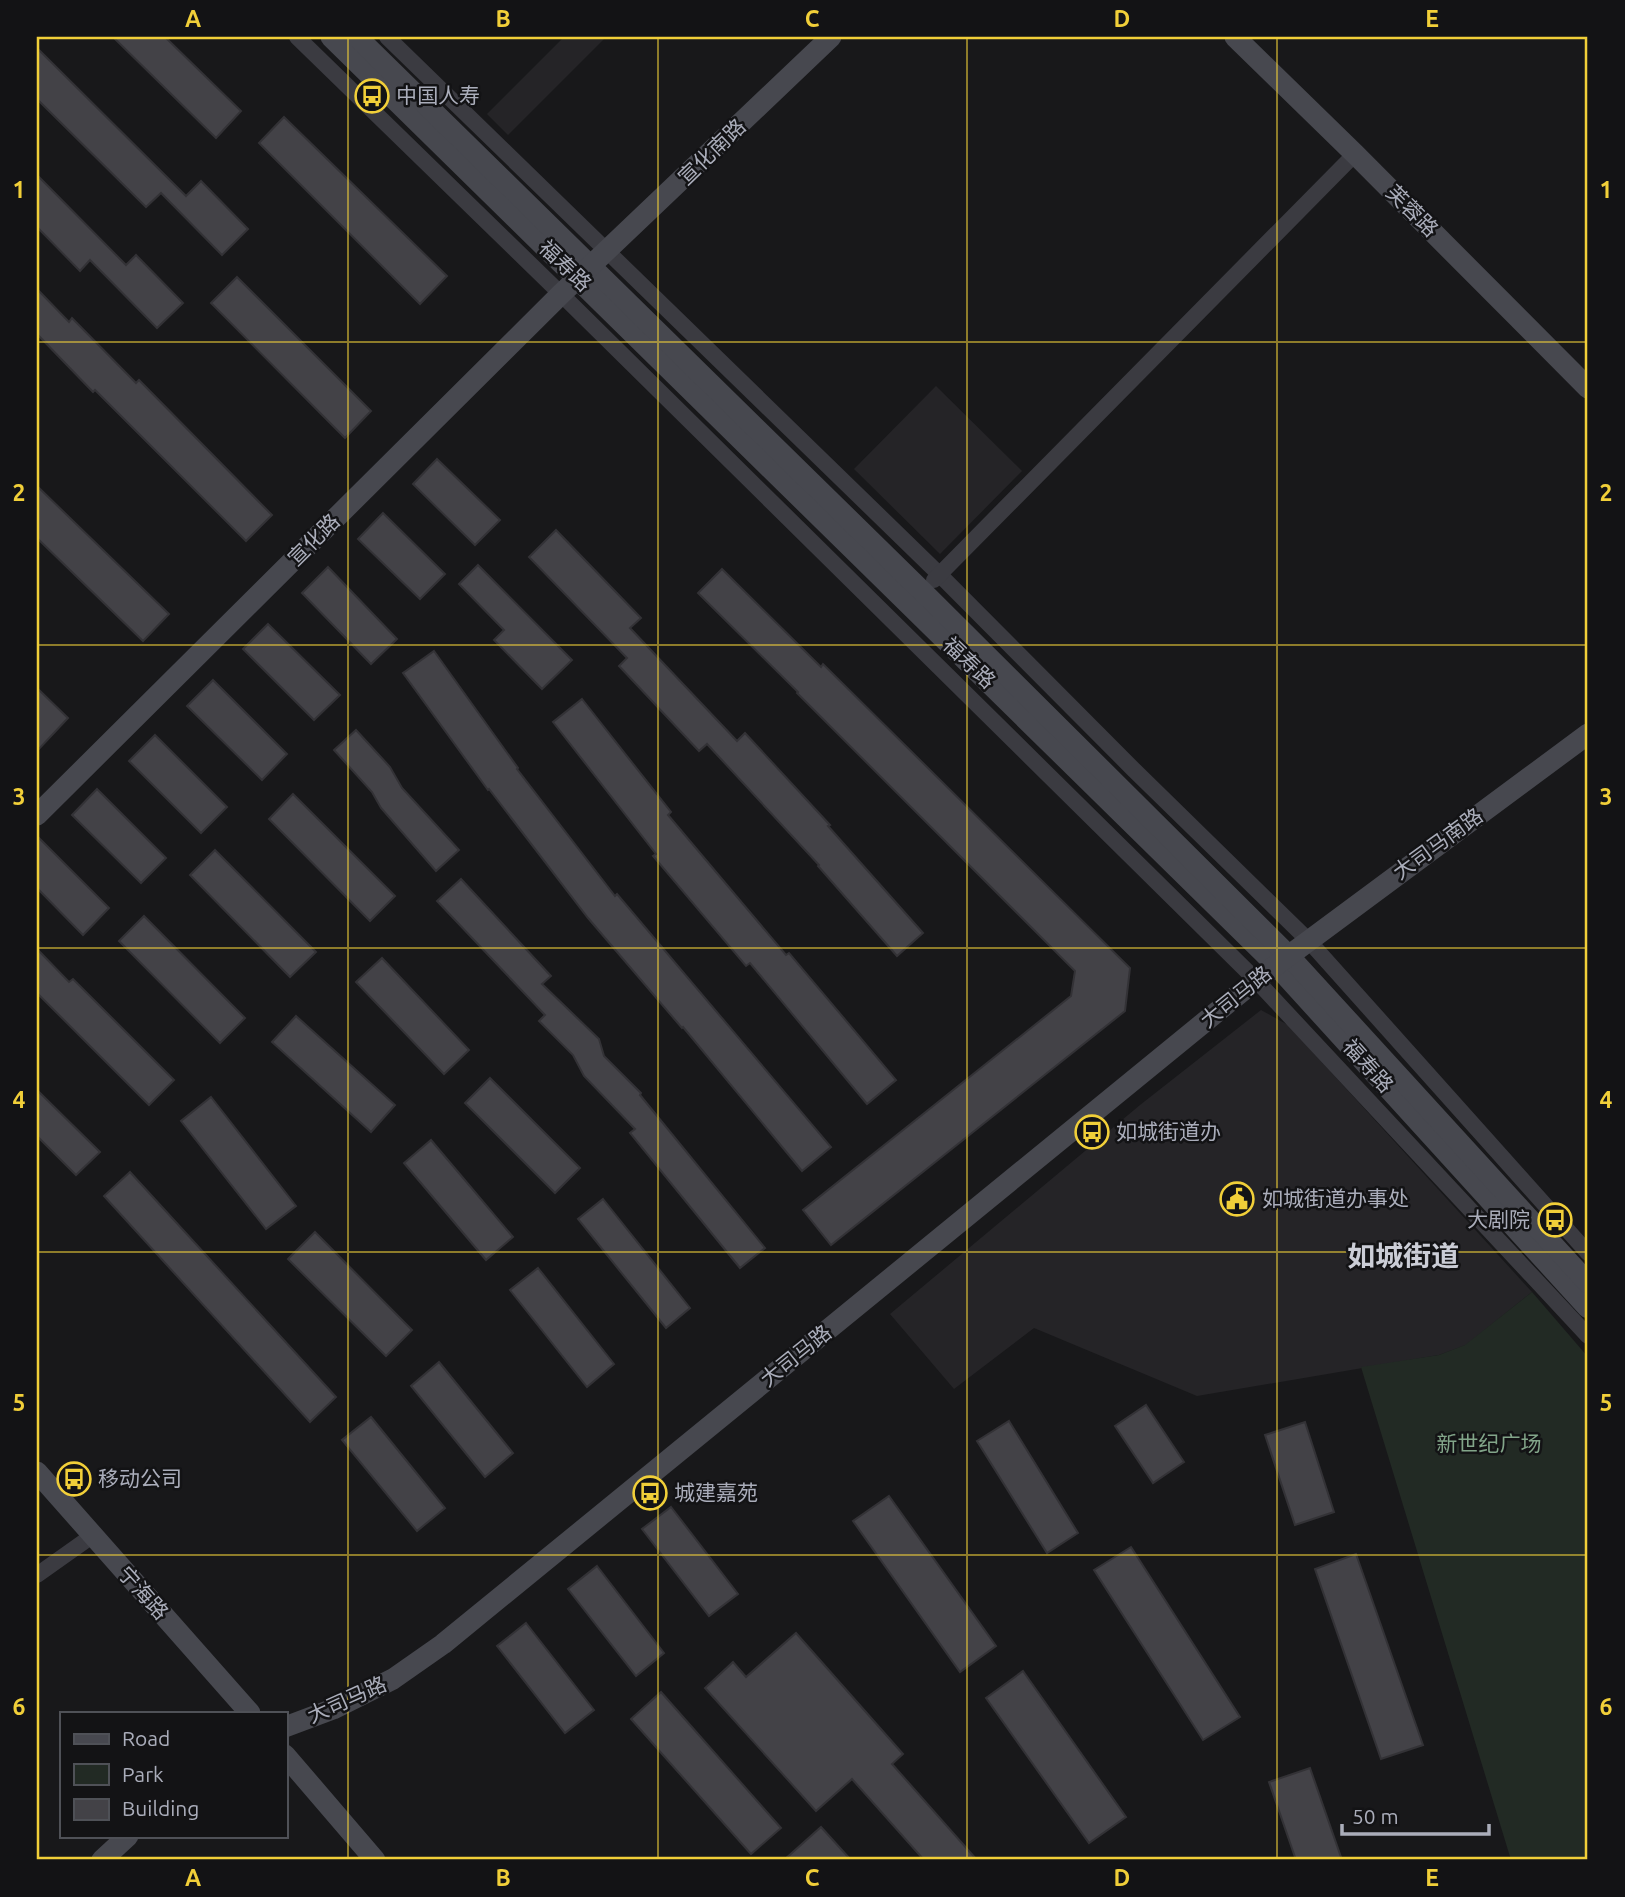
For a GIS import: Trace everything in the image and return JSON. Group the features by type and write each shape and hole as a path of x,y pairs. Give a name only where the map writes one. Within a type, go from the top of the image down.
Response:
{"street":[{"path":"297,37 1256,980 1588,1336"},
{"name":"福寿路","path":"331,37 585,272 923,592 1283,960 1588,1283"},
{"name":"福寿路","path":"356,37 585,272 1283,960 1588,1308"},
{"path":"387,37 940,575 1132,769 1308,940 1588,1253"},
{"name":"宣化南路","path":"585,272 831,37"},
{"name":"芙蓉路","path":"1235,37 1355,153 1588,388"},
{"path":"923,592 1355,153"},
{"name":"宣化路","path":"37,816 585,272"},
{"name":"大司马南路","path":"1283,960 1588,734"},
{"name":"大司马路","path":"287,1726 333,1709 393,1679 443,1644 1283,960"},
{"name":"宁海路","path":"37,1472 249,1712"},
{"path":"37,1575 92,1535"},
{"path":"287,1758 375,1860"},
{"path":"103,1860 126,1838"}],"shaded area":[{"path":"564,37 606,37 508,135 487,114"},
{"path":"936,386 1022,471 940,554 854,469"},
{"name":"如城街道办事处","path":"1261,1010 1288,1025 1532,1292 1466,1345 1439,1355 1197,1396 1034,1328 954,1389 890,1314 1140,1105"}],"green space":[{"name":"新世纪广场","path":"1532,1292 1588,1357 1588,1860 1511,1860 1361,1367 1439,1355 1465,1345"}],"building":[{"path":"113,37 165,37 241,111 216,138"},
{"path":"37,48 186,196 201,181 248,229 222,255 161,193 146,207 37,99"},
{"path":"284,117 447,276 420,304 259,143"},
{"path":"37,175 126,265 136,255 183,303 157,328 90,260 80,271 37,227"},
{"path":"237,277 371,411 345,438 211,303"},
{"path":"37,289 69,322 72,318 136,383 139,380 272,515 246,541 37,334"},
{"path":"437,459 500,520 475,545 413,484"},
{"path":"37,486 169,614 143,641 37,538"},
{"path":"383,513 445,574 420,599 358,539"},
{"path":"556,530 641,618 630,628 737,741 745,733 830,825 828,826 923,933 897,956 819,865 707,744 699,751 619,666 627,658 529,557"},
{"path":"478,565 572,660 542,689 494,640 504,630 459,584"},
{"path":"328,567 397,639 371,664 302,593"},
{"path":"722,569 821,667 823,664 1130,968 1125,1011 831,1245 803,1210 1071,996 1075,971 698,593"},
{"path":"268,624 340,695 314,720 243,649"},
{"path":"434,651 517,769 615,896 617,894 831,1147 802,1171 683,1027 588,918 488,790 403,673"},
{"path":"213,680 287,754 262,780 187,706"},
{"path":"37,688 68,718 37,751"},
{"path":"582,699 671,812 668,815 896,1080 867,1104 750,963 746,966 653,856 656,854 553,722"},
{"path":"356,730 390,767 402,788 459,850 436,871 334,750"},
{"path":"155,735 227,807 201,833 129,761"},
{"path":"97,789 166,858 141,883 72,815"},
{"path":"293,794 395,896 370,921 269,819"},
{"path":"37,836 109,908 83,935 37,888"},
{"path":"215,850 316,952 290,977 190,875"},
{"path":"461,879 551,976 542,984 599,1039 604,1056 641,1093 765,1248 740,1268 630,1133 635,1129 584,1076 573,1055 539,1021 545,1015 437,901"},
{"path":"144,916 245,1018 220,1043 119,941"},
{"path":"37,949 69,982 73,979 174,1080 149,1105 37,993"},
{"path":"382,958 469,1050 444,1074 356,982"},
{"path":"296,1016 395,1105 371,1132 272,1042"},
{"path":"490,1078 580,1168 555,1193 465,1103"},
{"path":"37,1090 100,1152 76,1175 37,1136"},
{"path":"211,1097 296,1206 266,1229 181,1121"},
{"path":"431,1140 513,1237 486,1260 404,1163"},
{"path":"130,1172 336,1397 310,1422 104,1196"},
{"path":"603,1199 690,1308 666,1328 578,1219"},
{"path":"315,1232 412,1330 386,1356 288,1259"},
{"path":"538,1268 614,1364 587,1387 510,1290"},
{"path":"439,1362 513,1453 485,1477 411,1386"},
{"path":"1146,1405 1184,1462 1153,1483 1115,1426"},
{"path":"371,1417 445,1508 417,1531 342,1440"},
{"path":"1009,1421 1078,1533 1047,1553 977,1441"},
{"path":"1305,1422 1334,1512 1295,1525 1265,1435"},
{"path":"889,1496 996,1646 960,1672 853,1521"},
{"path":"671,1507 738,1594 709,1616 642,1529"},
{"path":"1131,1547 1240,1717 1203,1740 1094,1570"},
{"path":"1356,1554 1423,1745 1381,1759 1315,1569"},
{"path":"597,1566 664,1653 636,1676 568,1589"},
{"path":"526,1623 594,1710 565,1733 497,1646"},
{"path":"796,1633 903,1754 892,1764 977,1860 924,1860 852,1779 816,1811 705,1688 733,1662 746,1677"},
{"path":"1023,1671 1126,1817 1089,1843 986,1698"},
{"path":"661,1692 781,1828 751,1854 631,1719"},
{"path":"1310,1768 1342,1860 1296,1860 1269,1782"},
{"path":"821,1827 851,1860 784,1860"}],"place":[{"name":"中国人寿","path":"372,96"},
{"name":"如城街道办","path":"1092,1132"},
{"name":"如城街道办事处","path":"1237,1199"},
{"name":"大剧院","path":"1555,1220"},
{"name":"移动公司","path":"74,1479"},
{"name":"城建嘉苑","path":"650,1493"}],"district":[{"name":"如城街道","path":"1403,1256"}]}
